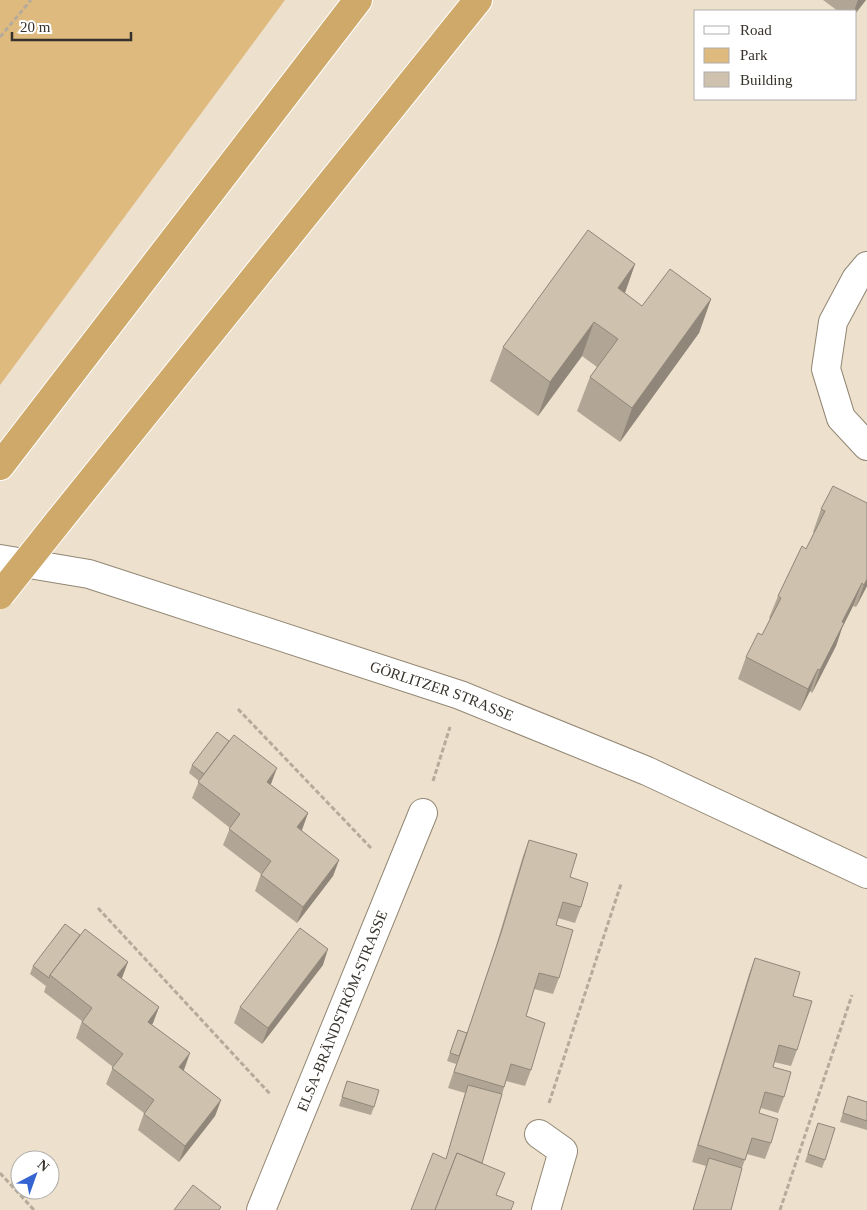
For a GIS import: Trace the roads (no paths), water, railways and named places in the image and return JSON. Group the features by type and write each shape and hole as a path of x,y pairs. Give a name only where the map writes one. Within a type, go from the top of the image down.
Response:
{"highway":[{"path":"0,466 358,0"},
{"path":"0,595 478,0"}],"street":[{"path":"867,266 856,279 833,322 826,368 841,418 867,446"},
{"name":"GÖRLITZER STRASSE","path":"0,559 89,574 460,695 647,772 867,874"},
{"name":"ELSA-BRÄNDSTRÖM-STRASSE","path":"261,1210 423,813"},
{"path":"539,1134 563,1150 546,1210"}]}
